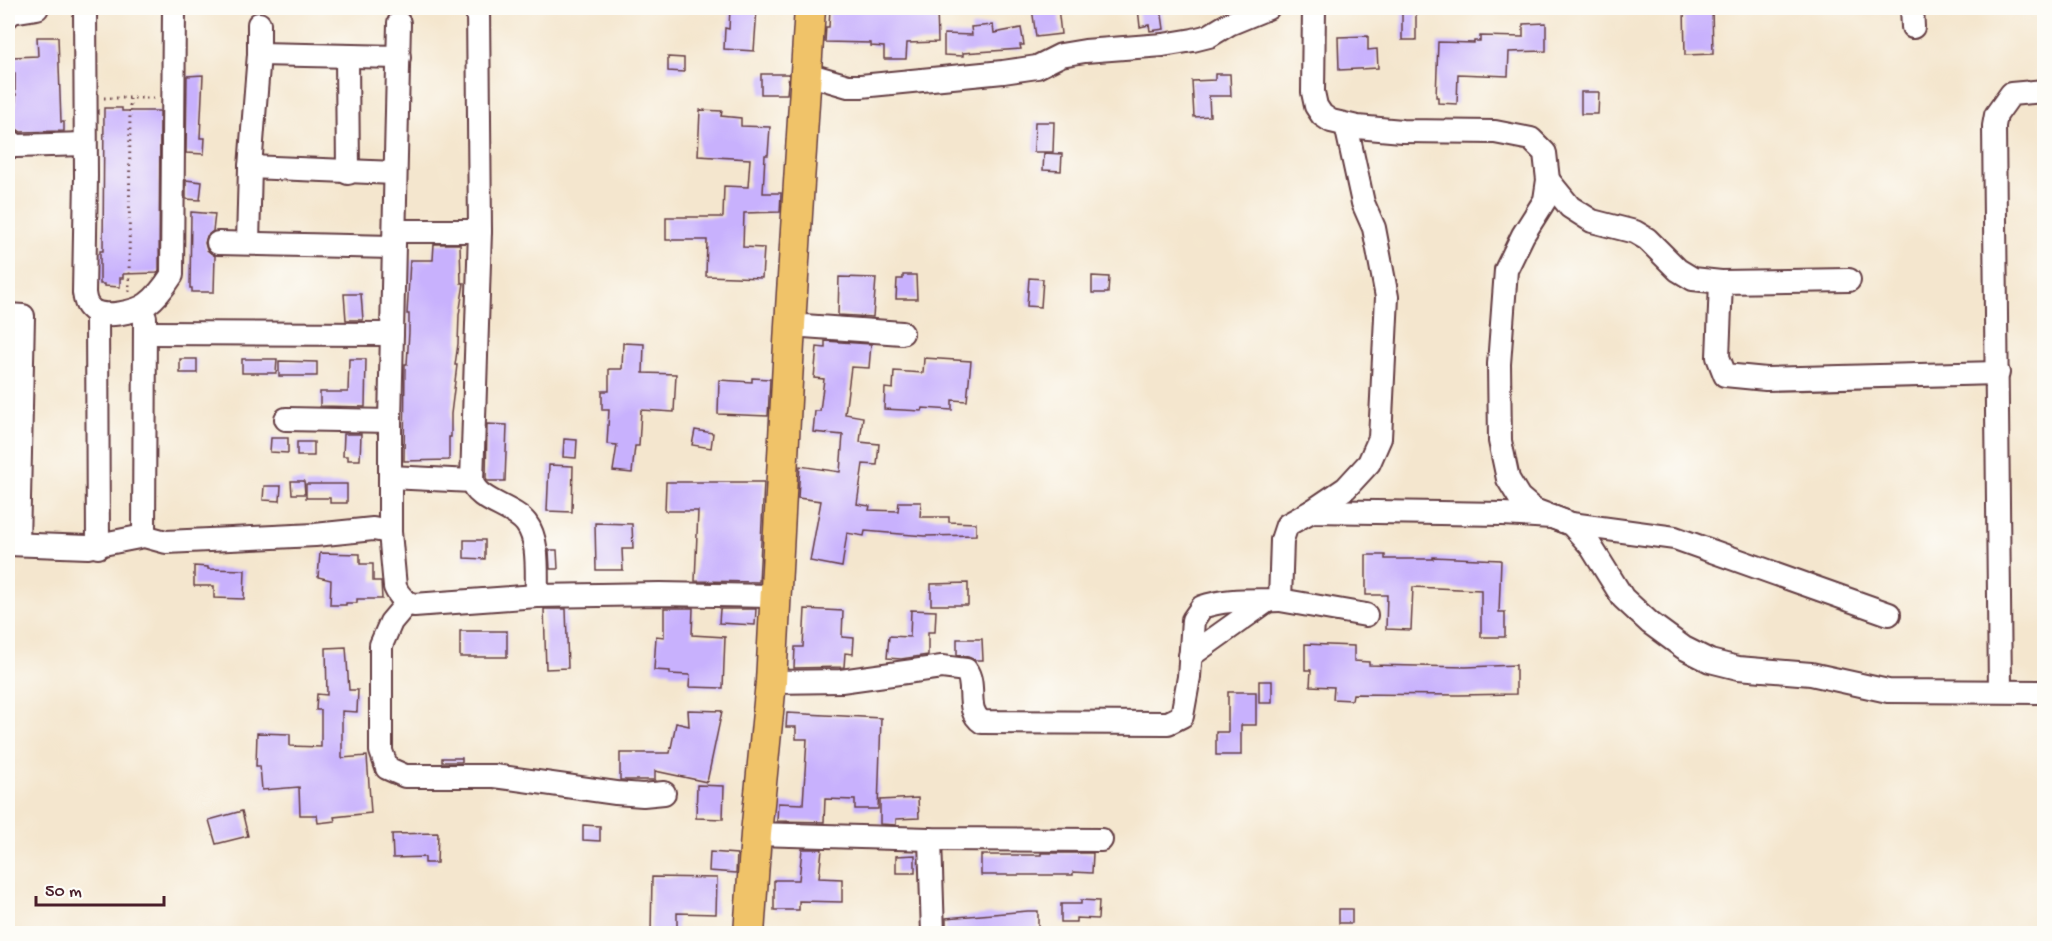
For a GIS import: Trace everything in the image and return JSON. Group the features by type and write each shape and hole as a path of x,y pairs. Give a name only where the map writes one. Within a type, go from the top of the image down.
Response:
{"main road":[{"path":"749,933 777,596 790,324 810,8"}],"street":[{"path":"8,15 12,12 37,8"},
{"path":"85,8 84,293 85,302 97,313 137,309 157,296 172,275 174,8"},
{"path":"478,8 480,231 472,481 476,491 525,522 533,539 537,596"},
{"path":"807,74 848,86 861,86 1003,72 1037,67 1061,56 1085,51 1163,45 1209,36 1229,24 1268,8"},
{"path":"1314,8 1313,92 1316,106 1322,115 1331,121 1346,125 1402,131 1495,132 1531,139 1545,153 1548,180 1545,200 1523,235 1506,270 1499,364 1500,441 1508,479 1518,497 1534,510 1571,524 1590,544 1623,598 1650,623 1684,648 1710,661 1738,668 1811,674 1888,691 2044,692"},
{"path":"399,23 390,421 390,532 396,587 399,595 407,603 414,605 537,596 660,594 777,596"},
{"path":"248,242 259,24"},
{"path":"259,54 399,57"},
{"path":"347,56 348,172"},
{"path":"2000,691 1994,126 1996,115 2011,94 2044,91"},
{"path":"1190,656 1274,600 1282,540 1287,525 1346,488 1369,463 1380,438 1387,297 1374,228 1363,203 1346,125"},
{"path":"8,139 16,147 85,144"},
{"path":"250,167 395,173"},
{"path":"1548,180 1570,207 1592,221 1635,232 1647,239 1678,270 1693,279 1721,282 1849,280"},
{"path":"218,243 394,239 480,231"},
{"path":"1721,282 1718,357 1725,375 1766,379 1998,373"},
{"path":"137,309 145,333 144,536"},
{"path":"97,313 98,547"},
{"path":"8,315 23,316 13,544 98,547 144,536 165,542 315,535 373,529 390,532"},
{"path":"790,324 902,333"},
{"path":"145,333 392,334"},
{"path":"286,419 390,421"},
{"path":"390,477 472,481"},
{"path":"1312,511 1552,517 1571,524 1675,538 1889,614"},
{"path":"771,682 840,681 942,667 957,668 966,670 971,677 972,708 975,717 982,722 1168,723 1182,716 1189,677 1193,621 1202,607 1215,602 1274,600 1366,615"},
{"path":"407,603 391,622 381,645 381,751 387,768 405,776 494,776 616,793 643,795 664,793"},
{"path":"756,834 1101,840"},
{"path":"930,838 933,933"}],"path":[{"path":"84,98 173,99"},
{"path":"130,99 137,309"}],"building":[{"path":"730,8 757,8 754,51 724,49 725,28 729,29"},
{"path":"830,8 937,8 938,42 907,43 906,59 884,59 884,47 871,46 871,43 825,42"},
{"path":"1032,8 1058,8 1061,34 1036,37"},
{"path":"1138,8 1161,8 1164,29 1150,31 1149,25 1140,27"},
{"path":"1684,8 1712,8 1713,54 1685,55"},
{"path":"1402,13 1416,13 1416,40 1402,40"},
{"path":"1546,23 1546,51 1509,52 1508,76 1458,74 1457,104 1438,103 1438,97 1436,97 1438,42 1474,43 1474,41 1480,41 1480,36 1523,37 1523,24"},
{"path":"993,25 994,33 1021,28 1024,45 1020,45 1021,49 963,53 963,56 944,55 944,34 972,35 971,27"},
{"path":"1368,36 1368,50 1377,49 1378,68 1339,70 1338,37"},
{"path":"37,37 58,37 61,122 64,122 64,131 21,132 14,127 16,94 12,57 38,56"},
{"path":"668,57 684,58 684,72 668,71"},
{"path":"761,74 789,74 787,94 761,94"},
{"path":"1215,74 1230,74 1231,96 1209,96 1210,116 1194,117 1192,81 1215,80"},
{"path":"203,75 200,138 205,138 204,154 186,153 187,76"},
{"path":"1581,92 1599,92 1598,114 1581,114"},
{"path":"104,108 122,108 122,111 160,111 159,271 157,273 123,274 123,278 120,278 120,287 100,284 100,251 103,251"},
{"path":"700,110 722,111 721,116 741,118 741,126 770,127 768,155 765,155 763,193 781,193 780,212 744,213 743,247 764,248 762,278 706,276 707,240 666,240 666,217 723,217 724,186 748,187 750,159 698,156"},
{"path":"1035,122 1054,122 1053,152 1034,152"},
{"path":"1044,153 1062,154 1061,171 1043,170"},
{"path":"186,180 202,182 200,200 186,199"},
{"path":"191,212 215,214 213,231 207,236 205,243 207,250 215,256 214,292 192,292 190,288"},
{"path":"434,244 460,244 461,283 464,283 459,315 449,460 404,461 405,364 407,364 409,332 409,314 407,314 410,260 433,260"},
{"path":"903,275 916,275 917,299 896,299 897,279 903,279"},
{"path":"1092,276 1109,277 1108,293 1092,293"},
{"path":"839,277 876,278 873,317 838,315"},
{"path":"1029,278 1043,279 1041,307 1027,306"},
{"path":"344,294 361,294 363,320 346,320"},
{"path":"825,341 871,344 869,368 851,367 845,414 863,417 860,442 879,444 877,465 863,464 857,504 870,506 869,510 898,511 899,502 921,502 920,517 949,517 949,522 976,523 976,535 925,536 865,531 864,536 847,533 842,567 810,561 821,501 798,498 800,466 840,472 843,435 813,432 815,411 820,411 824,379 814,378 817,347 825,348"},
{"path":"623,343 644,344 643,373 676,374 674,412 641,410 639,446 635,446 632,473 613,471 617,445 607,444 609,410 602,410 602,391 609,391 609,369 622,369"},
{"path":"924,358 971,361 967,401 952,400 952,410 884,409 885,388 893,389 894,371 923,373"},
{"path":"180,359 197,359 197,373 180,373"},
{"path":"242,359 277,359 276,373 242,373"},
{"path":"349,359 366,359 365,407 320,406 320,392 348,392"},
{"path":"279,361 317,362 317,376 279,376"},
{"path":"752,378 770,379 768,416 718,414 719,380 752,382"},
{"path":"487,424 507,425 505,481 487,481 486,478"},
{"path":"695,430 713,433 711,448 692,445"},
{"path":"344,434 361,434 360,460 348,460 348,456 343,456"},
{"path":"271,438 288,438 288,453 270,452"},
{"path":"564,439 577,440 576,458 563,457"},
{"path":"297,442 314,442 314,456 297,456"},
{"path":"549,465 573,466 572,512 547,511"},
{"path":"291,481 304,481 305,494 292,494"},
{"path":"666,482 764,482 759,582 695,581 698,511 665,511"},
{"path":"306,484 347,484 347,503 330,503 330,498 306,498"},
{"path":"264,486 281,486 280,501 263,500"},
{"path":"595,523 632,524 633,549 622,549 623,570 596,570"},
{"path":"464,540 485,540 485,559 464,558"},
{"path":"549,550 557,550 558,569 550,569"},
{"path":"320,553 360,554 360,564 373,564 373,581 381,581 382,599 357,599 357,603 330,605 331,580 318,577"},
{"path":"1366,555 1385,555 1385,559 1433,559 1433,557 1501,560 1499,612 1505,612 1505,637 1481,637 1481,590 1413,587 1411,630 1386,629 1387,595 1366,595"},
{"path":"194,566 208,567 208,569 245,570 244,599 214,598 214,586 194,586"},
{"path":"968,583 968,605 931,605 931,584"},
{"path":"664,608 693,608 692,635 725,637 723,688 689,687 690,675 654,670 656,636 664,637"},
{"path":"544,609 566,609 568,668 546,669"},
{"path":"720,609 756,609 755,625 719,623"},
{"path":"805,609 843,611 842,637 854,638 853,654 845,653 844,667 794,668 795,647 803,647"},
{"path":"911,610 936,611 935,632 928,632 928,655 901,659 887,658 889,636 910,637"},
{"path":"460,631 507,631 507,657 460,657"},
{"path":"957,639 982,639 983,660 957,655"},
{"path":"1305,644 1354,646 1354,661 1369,662 1369,665 1466,667 1516,665 1516,694 1353,694 1352,700 1333,699 1334,687 1310,686 1311,670 1305,670"},
{"path":"346,647 349,690 358,690 357,712 342,711 342,758 367,756 371,813 334,817 335,821 318,823 317,815 300,815 299,787 262,790 260,766 256,766 257,733 290,734 290,746 321,747 321,710 316,710 317,694 327,695 326,648"},
{"path":"1259,681 1272,681 1272,703 1259,703"},
{"path":"1228,692 1256,692 1256,725 1241,725 1241,755 1216,755 1216,732 1228,732"},
{"path":"688,710 722,711 707,782 655,771 655,780 620,780 620,753 670,753 676,723 689,726"},
{"path":"787,713 881,718 878,809 855,809 855,800 825,799 824,822 777,821 778,803 803,804 807,739 796,739 796,727 786,727"},
{"path":"442,758 462,758 462,762 442,762"},
{"path":"697,785 724,786 723,819 696,818"},
{"path":"918,798 919,818 896,819 896,825 880,824 880,800"},
{"path":"242,811 248,836 216,844 209,820"},
{"path":"583,825 600,826 600,841 583,840"},
{"path":"438,833 437,863 425,863 425,857 393,858 392,834"},
{"path":"802,849 822,849 819,878 842,879 842,902 799,901 799,910 774,910 774,880 799,880"},
{"path":"710,852 737,854 736,873 709,871"},
{"path":"1041,853 1093,853 1092,873 981,875 981,855 1041,855"},
{"path":"915,855 915,873 896,873 896,856"},
{"path":"652,877 717,878 716,914 677,913 677,933 651,933"},
{"path":"1081,900 1099,901 1098,919 1076,918 1076,922 1061,922 1061,904 1081,904"},
{"path":"1339,909 1352,909 1352,923 1339,923"},
{"path":"1038,911 1038,929 1019,929 1019,932 1004,933 946,933 946,918"}]}
